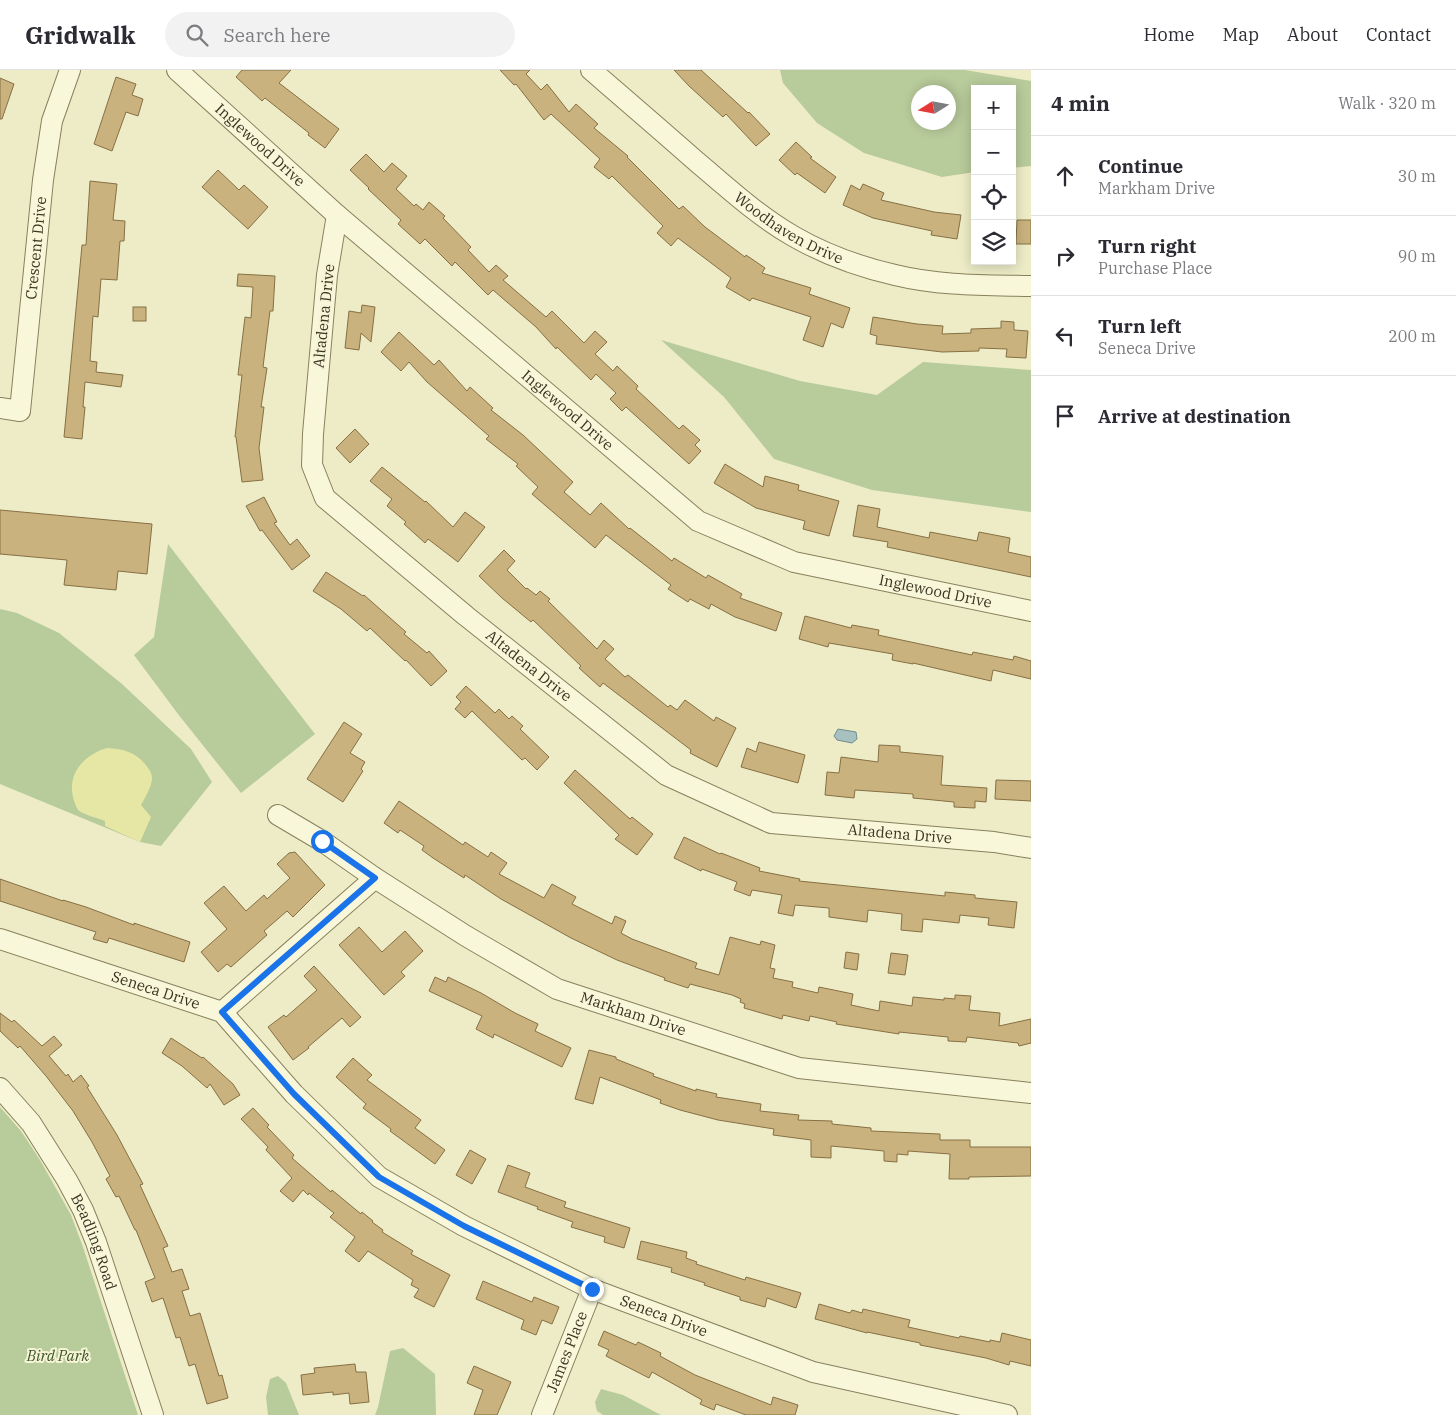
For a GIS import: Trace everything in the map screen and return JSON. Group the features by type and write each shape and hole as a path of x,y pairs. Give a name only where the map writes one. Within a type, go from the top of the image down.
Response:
{"street":[{"name":"Crescent Drive","path":"0,408 20,410 42,180 52,121 70,70"},
{"name":"Inglewood Drive","path":"177,70 338,215 698,521 794,562 1031,611"},
{"name":"Woodhaven Drive","path":"591,70 737,196 764,217 794,236 859,265 896,276 967,285 1031,286"},
{"name":"Altadena Drive","path":"338,215 327,275 313,434 312,465 325,498 466,616 666,775 771,823 994,842 1031,848"},
{"name":"Markham Drive","path":"278,815 322,841 375,878 474,940 558,989 798,1068 1031,1093"},
{"path":"222,1012 375,878"},
{"name":"Seneca Drive","path":"0,939 222,1012 300,1101 379,1177 464,1226 592,1289 813,1372 1007,1415"},
{"name":"Beadling Road","path":"0,1088 31,1123 67,1180 82,1210 96,1242 153,1415"},
{"name":"James Place","path":"542,1415 592,1289"}],"green space":[{"path":"780,70 965,70 1031,81 1031,166 1016,168 1016,85 971,85 971,173 942,177 864,153 817,123 783,83"},
{"path":"661,340 800,381 877,395 923,362 1031,370 1031,512 872,490 774,459 724,397"},
{"path":"168,544 315,734 241,793 134,655 154,637"},
{"path":"0,609 17,613 59,633 122,684 191,749 212,782 161,846 140,842 0,784"},
{"name":"Bird Park","path":"0,1107 21,1131 71,1215 138,1415 0,1415"},
{"path":"403,1348 435,1374 436,1415 375,1415 390,1351"},
{"path":"278,1376 286,1383 299,1415 268,1415 266,1397 270,1379"},
{"path":"601,1389 623,1395 661,1415 603,1415 597,1411 595,1402"}],"sand":[{"path":"107,748 120,749 135,755 144,763 151,774 152,779 148,793 141,805 151,817 140,842 105,826 105,821 79,811 73,797 73,780 80,765 92,755"}],"water":[{"path":"838,729 856,732 857,739 852,743 837,740 834,736"}],"building":[{"path":"242,70 291,70 279,83 339,129 325,148 265,98 262,101 236,77"},
{"path":"500,70 530,70 526,74 541,90 547,84 569,112 576,104 598,124 594,128 628,156 679,209 683,206 705,227 745,257 746,255 765,268 762,273 811,288 809,294 850,308 843,328 831,323 823,347 803,340 811,317 752,298 750,301 726,287 731,278 678,238 671,246 657,233 663,226 612,176 609,179 594,167 600,159 551,114 544,120 516,84 514,85"},
{"path":"674,70 701,70 749,112 770,134 756,146 726,114 723,117"},
{"path":"116,77 136,84 132,95 143,99 138,116 126,112 112,151 94,144"},
{"path":"0,78 14,84 2,119 0,119"},
{"path":"796,142 812,157 810,158 836,177 825,193 797,173 795,175 779,160"},
{"path":"366,154 384,172 392,163 407,176 396,189 414,206 416,204 423,210 429,202 445,216 443,218 471,247 468,250 489,272 496,265 508,276 503,280 546,317 552,311 584,343 595,331 607,342 595,354 613,371 617,366 638,386 636,389 679,429 683,425 700,440 695,445 701,451 689,464 626,407 622,411 610,399 616,393 596,374 591,380 557,347 556,349 536,327 493,290 488,295 455,262 452,266 425,239 420,244 398,224 401,220 350,170"},
{"path":"218,170 239,190 244,185 268,207 248,229 202,187"},
{"path":"90,181 117,184 113,220 125,221 124,241 120,241 117,280 101,279 98,317 93,316 90,361 97,362 96,372 123,375 121,387 85,382 82,439 64,437 82,245 86,245"},
{"path":"863,184 884,193 881,200 934,212 961,215 957,239 931,235 932,231 873,218 843,205 851,185 860,190"},
{"path":"1017,220 1031,220 1031,244 1016,244"},
{"path":"238,274 275,276 273,311 270,311 263,367 267,368 261,407 264,407 259,448 263,480 242,482 235,437 242,375 238,375 245,317 251,318 253,287 237,286"},
{"path":"362,305 375,307 371,342 361,333 359,350 345,348 349,311 361,313"},
{"path":"133,307 146,307 146,321 133,321"},
{"path":"873,317 943,326 942,334 971,333 971,329 1001,328 1001,321 1014,322 1014,330 1028,331 1026,358 1006,357 1007,349 979,348 979,351 942,352 876,344 877,336 870,334"},
{"path":"399,332 434,365 439,360 467,391 470,387 493,408 491,410 523,435 573,482 564,492 590,515 601,503 629,529 672,561 674,558 706,578 708,575 742,594 740,598 782,613 776,631 735,617 711,604 709,609 690,599 688,602 668,589 671,585 606,535 595,548 532,494 538,487 516,466 518,464 486,439 489,436 427,382 409,362 401,371 381,352"},
{"path":"355,429 369,444 350,463 336,448"},
{"path":"725,464 763,487 765,476 799,485 798,490 839,501 829,536 803,529 805,521 756,508 714,483"},
{"path":"382,467 426,501 453,527 465,512 485,527 458,562 428,539 425,543 404,524 406,522 387,506 392,499 370,481"},
{"path":"264,497 277,522 274,523 290,545 297,539 310,556 292,570 262,530 260,531 246,506"},
{"path":"858,505 880,509 877,527 929,538 930,532 977,541 979,532 1010,538 1008,552 1031,557 1031,577 887,547 888,542 853,536"},
{"path":"0,510 152,524 147,574 118,571 116,590 64,585 67,560 0,554"},
{"path":"504,550 515,561 507,570 526,589 536,595 540,591 550,599 548,601 597,649 604,640 614,649 605,659 625,677 628,675 668,707 670,705 677,710 685,700 714,721 716,717 736,728 717,767 690,753 691,750 603,683 600,687 533,620 531,622 479,576"},
{"path":"326,572 364,595 406,632 404,634 427,653 429,651 447,671 431,686 406,660 370,628 367,631 341,609 313,591"},
{"path":"805,616 851,628 852,625 879,630 878,635 972,655 973,652 1013,660 1014,656 1031,661 1031,679 993,670 991,681 892,660 893,654 829,643 828,647 799,639"},
{"path":"466,686 495,713 499,709 509,719 512,716 523,726 520,729 549,757 537,770 525,758 522,760 472,711 465,718 455,709 461,702 456,697"},
{"path":"344,722 362,734 350,753 365,762 361,769 363,771 343,802 307,779"},
{"path":"759,742 805,755 798,783 741,767 747,748 756,752"},
{"path":"879,745 900,746 900,752 943,756 941,785 987,788 986,802 975,801 975,808 954,807 954,802 913,798 913,794 855,790 854,798 825,795 827,772 839,773 841,757 878,762"},
{"path":"575,770 630,819 632,817 653,834 637,855 615,839 619,835 564,783"},
{"path":"996,780 1031,781 1031,801 995,799"},
{"path":"399,801 463,845 465,842 488,857 491,852 507,863 499,874 544,898 552,884 576,897 572,904 612,924 615,916 626,921 621,933 632,939 697,963 695,968 719,975 730,937 760,945 761,941 775,945 770,968 775,969 773,978 793,982 792,987 818,993 819,987 853,994 851,1005 879,1011 880,1001 912,1006 913,997 944,1000 944,998 955,999 955,995 971,996 969,1010 1000,1013 999,1026 1031,1019 1031,1043 1019,1046 1018,1043 967,1037 966,1042 948,1041 948,1037 899,1032 899,1034 836,1024 837,1022 810,1016 809,1021 783,1015 782,1019 744,1008 745,1004 740,1002 741,999 732,995 690,984 688,988 664,980 665,978 617,960 571,938 501,899 465,875 464,878 433,858 422,850 424,846 400,830 398,833 384,823"},
{"path":"684,837 720,854 760,868 759,871 800,879 799,881 945,896 945,892 975,895 975,898 1017,902 1014,928 988,925 989,918 960,915 959,923 923,919 922,932 901,930 902,914 868,910 867,922 829,917 829,908 795,905 793,916 778,913 782,895 752,890 750,896 734,890 737,882 702,869 701,871 674,858"},
{"path":"295,852 325,885 293,917 287,911 264,931 267,935 231,967 227,964 218,972 201,952 227,929 204,903 224,886 246,911 264,895 267,899 290,878 277,864 289,853"},
{"path":"0,879 190,942 184,962 109,938 107,943 93,939 96,932 0,901"},
{"path":"359,927 382,952 405,931 423,951 401,972 405,976 384,995 339,945"},
{"path":"846,952 859,954 857,970 844,968"},
{"path":"891,953 908,955 905,975 888,973"},
{"path":"314,966 361,1017 350,1027 342,1018 293,1060 268,1027 284,1015 286,1017 317,990 304,976"},
{"path":"435,977 446,982 448,977 538,1024 535,1031 571,1048 562,1067 494,1034 493,1038 476,1029 482,1016 429,991"},
{"path":"0,1013 12,1022 14,1020 42,1046 54,1036 62,1045 49,1056 66,1076 68,1074 73,1082 81,1075 89,1086 87,1087 117,1135 143,1184 140,1185 168,1246 163,1248 172,1272 182,1269 189,1289 182,1291 190,1316 200,1313 219,1376 222,1375 228,1398 207,1404 195,1364 189,1366 180,1337 176,1338 163,1298 152,1302 145,1282 155,1278 136,1230 119,1196 116,1197 106,1179 110,1176 92,1142 73,1111 46,1076 20,1046 18,1048 0,1031"},
{"path":"171,1038 203,1057 233,1084 240,1095 224,1105 210,1084 207,1088 182,1066 162,1053"},
{"path":"589,1050 616,1057 616,1059 654,1074 653,1076 696,1091 696,1089 717,1094 716,1097 761,1104 760,1111 799,1115 798,1120 832,1121 832,1124 871,1128 871,1131 940,1134 940,1140 970,1140 970,1147 1031,1147 1031,1176 949,1179 950,1154 908,1151 908,1155 897,1154 897,1162 884,1161 884,1151 831,1146 831,1158 811,1157 811,1140 773,1135 774,1129 718,1120 680,1110 660,1103 661,1100 600,1077 593,1104 575,1099"},
{"path":"353,1058 372,1075 367,1080 421,1120 415,1128 445,1150 435,1164 390,1131 391,1129 363,1108 366,1104 336,1077"},
{"path":"253,1108 269,1125 267,1127 294,1155 292,1158 331,1192 332,1190 361,1214 362,1212 383,1230 382,1232 413,1251 411,1254 450,1275 434,1307 414,1297 419,1289 411,1285 413,1280 368,1251 359,1262 345,1251 355,1237 330,1217 334,1213 309,1193 308,1195 303,1190 293,1202 280,1191 292,1178 266,1150 268,1147 241,1119"},
{"path":"470,1150 486,1159 472,1184 456,1175"},
{"path":"508,1165 530,1173 525,1187 566,1202 564,1207 630,1228 624,1248 604,1242 605,1237 571,1227 573,1222 498,1192"},
{"path":"641,1241 687,1252 686,1258 697,1262 696,1264 745,1280 746,1277 801,1293 796,1308 767,1298 765,1307 740,1300 740,1297 671,1272 672,1268 637,1259"},
{"path":"483,1281 532,1302 534,1297 559,1307 552,1324 542,1320 536,1335 521,1329 524,1320 476,1299"},
{"path":"819,1304 850,1313 852,1310 862,1313 863,1309 910,1320 908,1327 959,1338 960,1336 1000,1342 1002,1333 1031,1340 1031,1366 1010,1361 1009,1365 986,1358 920,1345 920,1343 867,1333 815,1319"},
{"path":"604,1331 636,1345 638,1342 661,1353 660,1356 695,1375 771,1405 773,1397 798,1405 795,1415 746,1415 716,1404 714,1410 700,1404 702,1400 652,1372 649,1378 606,1356 609,1350 598,1345"},
{"path":"355,1364 356,1372 366,1372 369,1402 350,1404 349,1393 333,1395 333,1392 303,1395 301,1375 315,1373 314,1368"},
{"path":"474,1366 511,1382 497,1415 474,1415 483,1390 467,1383"}],"route":[{"path":"322,841 375,878 222,1012 307,1108 379,1177 464,1226 592,1289"}]}
